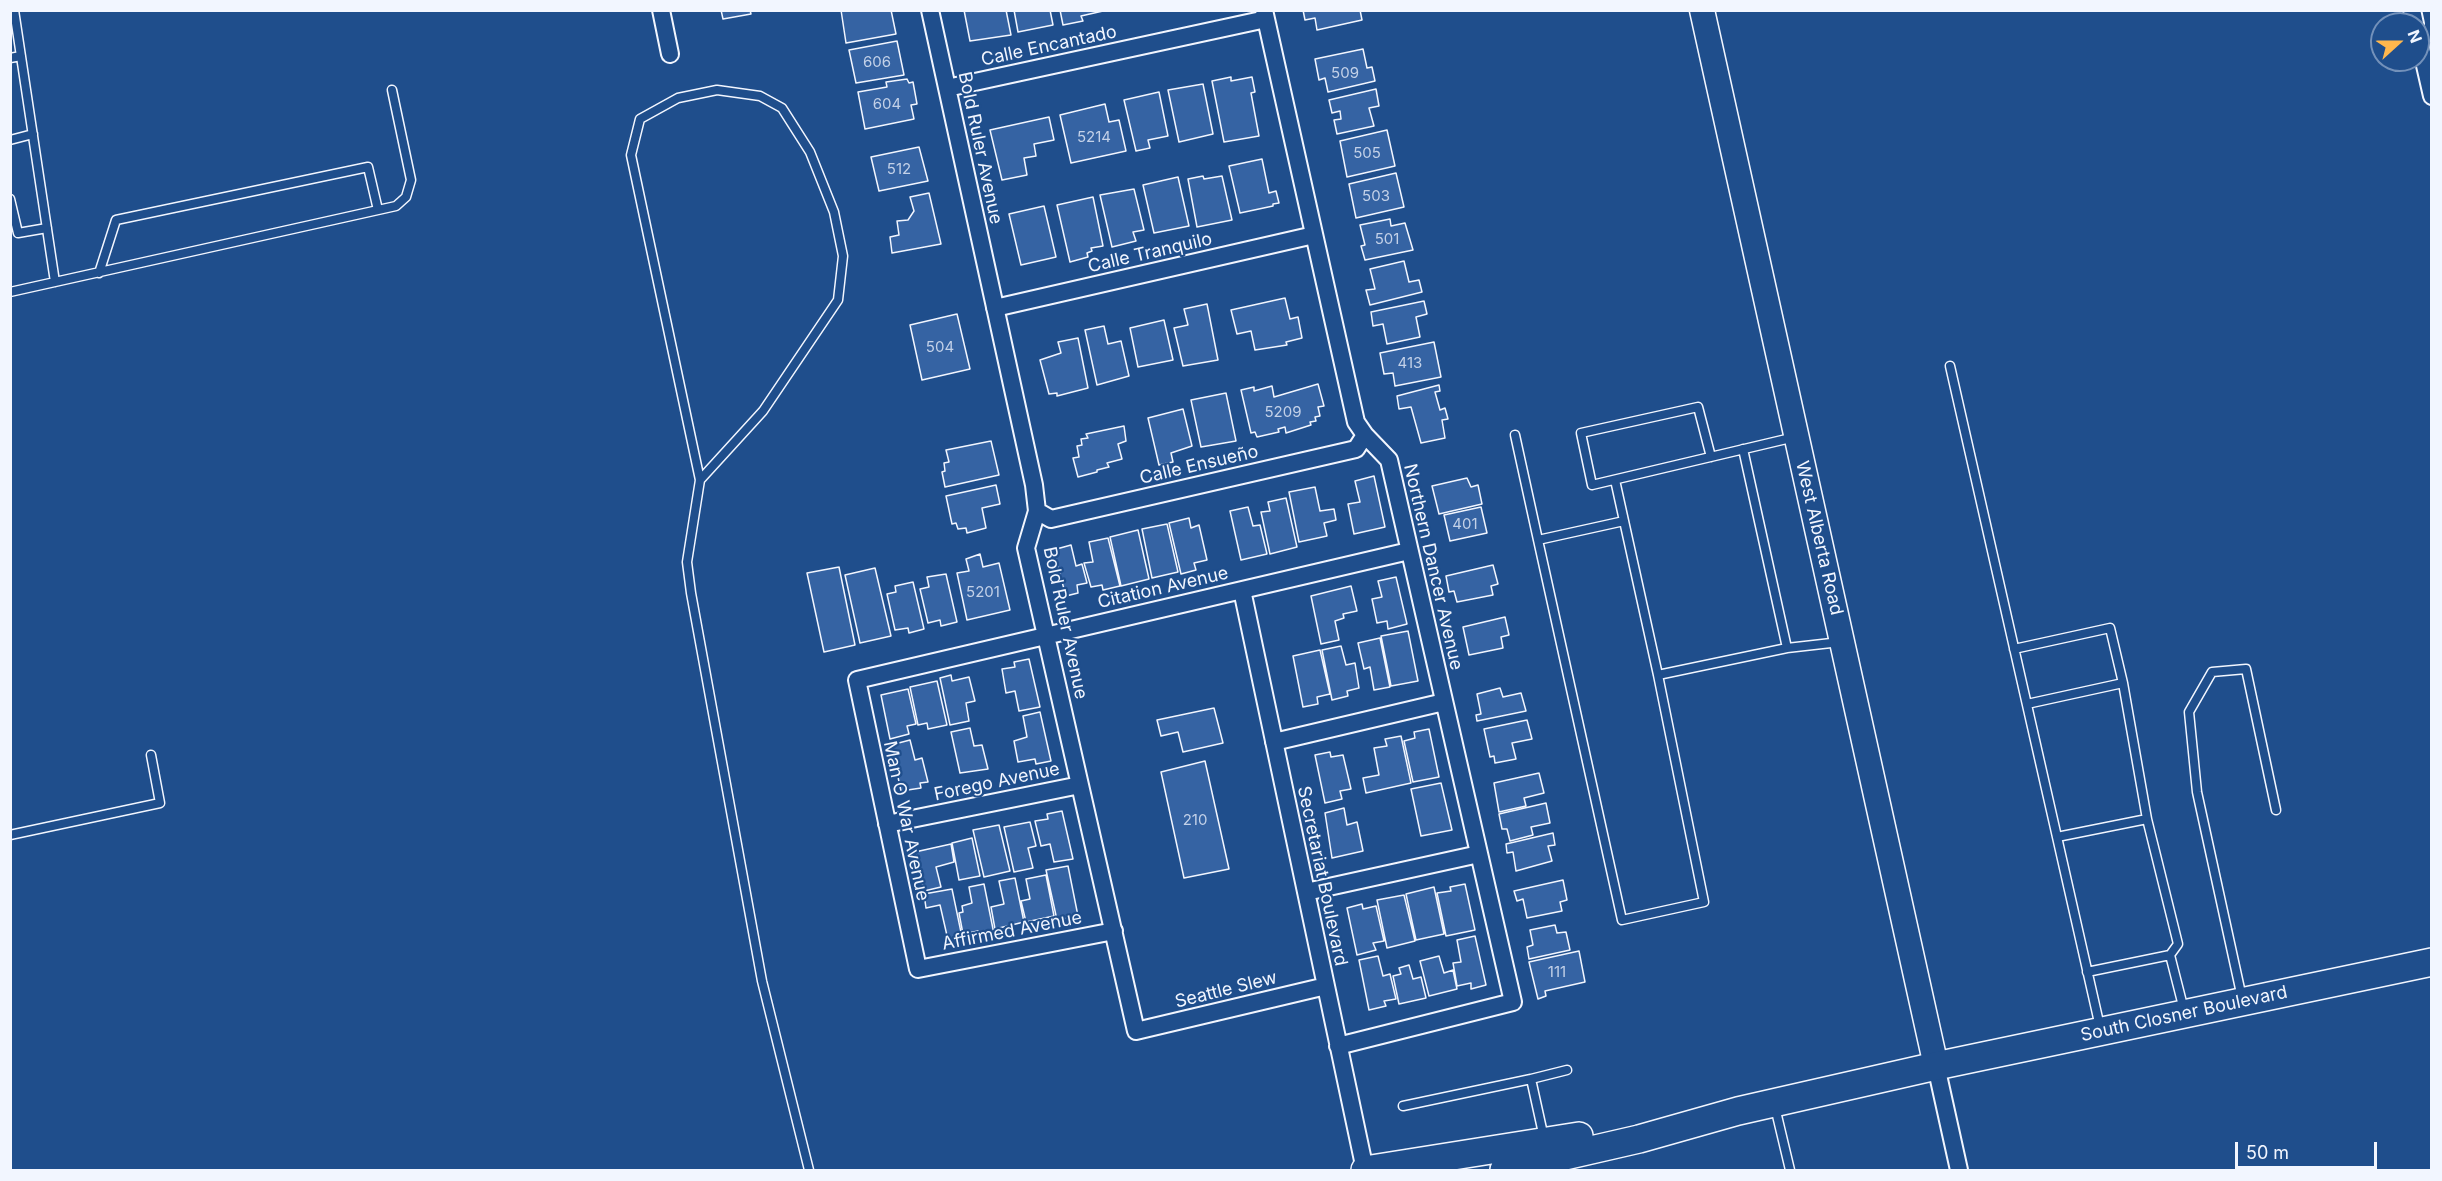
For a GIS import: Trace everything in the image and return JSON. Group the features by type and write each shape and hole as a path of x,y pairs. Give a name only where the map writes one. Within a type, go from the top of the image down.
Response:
{"main road":[{"name":"South Closner Boulevard","path":"1738,1111 1936,1066 2432,962"},
{"path":"1365,1170 1738,1111"},
{"path":"1545,1170 1639,1139 1738,1111"},
{"path":"1504,1170 1639,1139"}],"street":[{"path":"661,10 670,54"},
{"name":"Bold Ruler Avenue","path":"930,10 1034,485 1037,511 1026,548 1136,1031"},
{"name":"West Alberta Road","path":"1702,10 1936,1066"},
{"name":"Calle Encantado","path":"947,88 1265,15"},
{"name":"Northern Dancer Avenue","path":"1265,15 1356,422 1389,460 1513,1002 1338,1046"},
{"path":"2426,72 2432,96"},
{"name":"Calle Tranquilo","path":"995,308 1314,235"},
{"name":"Calle Ensueño","path":"1037,511 1051,519 1062,517 1356,449 1365,435"},
{"name":"Citation Avenue","path":"856,680 1409,551"},
{"name":"Secretariat Boulevard","path":"1242,590 1365,1170"},
{"name":"Man O War Avenue","path":"856,680 918,969"},
{"path":"1274,742 1443,702"},
{"name":"Forego Avenue","path":"887,824 1080,785"},
{"path":"1306,892 1479,854"},
{"name":"Affirmed Avenue","path":"918,969 1114,931"},
{"name":"Seattle Slew","path":"1136,1031 1326,986"},
{"path":"1936,1066 1959,1170"}],"lane":[{"path":"14,10 55,282"},
{"path":"10,58 21,56"},
{"path":"10,292 396,206 406,197 411,180 392,90"},
{"path":"700,480 763,411 838,300 843,256 834,212 810,152 782,108 760,96 717,90 678,98 640,119 631,155 700,480 687,562 691,593 762,981 808,1170"},
{"path":"10,140 33,134"},
{"path":"99,273 116,220 368,167 378,210"},
{"path":"10,199 18,233 47,228"},
{"path":"1950,366 2101,1032"},
{"path":"1711,457 1698,407 1581,433 1592,485 1615,480 1711,457 1743,449 1796,437"},
{"path":"1515,435 1622,920 1704,902 1658,675 1615,480"},
{"path":"1743,449 1787,648"},
{"path":"1538,540 1624,521"},
{"path":"2014,649 2110,628 2123,683 2147,819 2178,944 2170,955 2087,972"},
{"path":"1658,675 1787,648 1842,642"},
{"path":"2242,1002 2197,792 2188,712 2212,672 2246,669 2276,810"},
{"path":"2027,704 2123,683"},
{"path":"10,835 160,803 151,756"},
{"path":"2057,837 2147,819"},
{"path":"2170,955 2184,1014"},
{"path":"1403,1106 1567,1070"},
{"path":"1531,1079 1545,1142"},
{"path":"1774,1103 1790,1170"}],"building":[{"path":"721,10 750,10 751,14 723,19"},
{"path":"841,10 891,10 896,34 846,43"},
{"path":"964,10 1006,10 1011,35 970,41"},
{"path":"1014,10 1050,10 1053,25 1018,32"},
{"path":"1060,10 1103,11 1081,16 1083,21 1063,25"},
{"path":"1303,10 1360,10 1362,20 1317,30 1315,18 1305,20"},
{"path":"897,41 904,75 856,83 849,50"},
{"path":"1363,49 1367,68 1372,67 1375,81 1328,92 1325,78 1319,80 1315,59"},
{"path":"1231,77 1231,81 1252,77 1255,92 1251,93 1259,136 1224,142 1212,81"},
{"path":"907,79 909,83 913,82 917,104 911,105 914,119 865,129 858,92 887,87 886,82"},
{"path":"1203,84 1213,134 1179,142 1168,90"},
{"path":"1376,89 1379,106 1369,108 1374,126 1337,134 1334,120 1341,119 1340,111 1332,113 1329,100"},
{"path":"1159,92 1168,136 1148,140 1150,148 1136,151 1124,100"},
{"path":"1105,104 1109,122 1119,120 1126,151 1071,163 1060,115"},
{"path":"1049,117 1054,140 1034,144 1036,156 1024,158 1027,175 1002,180 990,130"},
{"path":"1387,130 1395,166 1347,177 1340,141"},
{"path":"919,147 928,181 879,191 871,157"},
{"path":"1262,159 1269,193 1276,191 1279,203 1240,213 1229,166"},
{"path":"1396,173 1404,207 1356,218 1349,184"},
{"path":"1203,176 1204,179 1222,176 1232,220 1197,227 1188,179"},
{"path":"1178,177 1189,226 1154,233 1143,185"},
{"path":"1134,189 1144,230 1133,232 1136,241 1112,247 1100,195"},
{"path":"929,193 941,244 892,253 890,237 899,235 897,221 908,220 914,211 910,197"},
{"path":"1093,197 1103,246 1091,248 1092,251 1087,253 1088,257 1070,262 1057,205"},
{"path":"1044,206 1056,257 1021,265 1009,214"},
{"path":"1390,219 1391,226 1405,223 1413,250 1365,260 1361,246 1365,245 1360,225"},
{"path":"1404,261 1409,282 1419,280 1422,292 1370,305 1366,290 1375,289 1370,269"},
{"path":"1285,298 1290,319 1298,317 1302,338 1286,342 1287,345 1255,350 1251,331 1237,334 1231,310"},
{"path":"1424,301 1427,314 1416,317 1420,337 1387,344 1383,324 1373,326 1371,312"},
{"path":"1207,304 1218,360 1183,366 1174,328 1188,325 1184,309"},
{"path":"957,314 970,369 922,380 910,325"},
{"path":"1164,320 1173,360 1138,367 1130,328"},
{"path":"1104,326 1108,344 1121,341 1129,376 1097,385 1085,330"},
{"path":"1078,338 1088,388 1057,396 1057,393 1049,394 1040,360 1061,353 1058,342"},
{"path":"1434,342 1441,377 1395,386 1393,373 1384,374 1380,353"},
{"path":"1318,384 1324,406 1318,407 1320,416 1315,417 1316,421 1310,422 1311,425 1286,433 1285,427 1278,429 1279,432 1257,437 1255,432 1251,433 1241,390 1254,387 1254,391 1272,386 1274,397"},
{"path":"1439,385 1440,391 1435,392 1440,410 1445,408 1448,419 1442,420 1445,438 1421,443 1411,407 1399,409 1397,396"},
{"path":"1226,393 1236,441 1201,447 1191,400"},
{"path":"1183,409 1192,446 1171,453 1173,462 1159,465 1148,418"},
{"path":"1124,426 1126,441 1118,444 1122,459 1107,463 1109,467 1097,470 1097,472 1078,477 1073,458 1079,457 1077,446 1082,445 1081,439 1088,438 1086,434"},
{"path":"991,441 999,475 945,487 942,472 945,471 944,463 949,462 946,450"},
{"path":"1374,476 1385,527 1354,534 1348,504 1360,502 1355,481"},
{"path":"1467,478 1471,487 1478,485 1482,504 1439,514 1432,486"},
{"path":"996,485 1000,504 982,508 986,528 967,533 966,528 958,529 956,523 952,524 946,496"},
{"path":"1315,487 1320,511 1334,509 1336,520 1324,523 1327,536 1299,542 1289,492"},
{"path":"1286,498 1297,547 1270,554 1261,512 1270,511 1268,502"},
{"path":"1248,507 1253,526 1260,525 1267,554 1241,560 1230,511"},
{"path":"1481,507 1487,533 1450,541 1444,515"},
{"path":"1189,518 1191,528 1199,525 1207,560 1194,563 1196,570 1181,574 1169,523"},
{"path":"1167,524 1178,572 1152,578 1142,529"},
{"path":"1138,530 1149,579 1121,586 1110,537"},
{"path":"1108,538 1120,586 1103,590 1102,585 1091,587 1084,563 1093,562 1089,542"},
{"path":"1071,545 1076,566 1082,564 1087,583 1077,585 1078,593 1066,596 1053,550"},
{"path":"980,554 983,567 999,563 1010,610 967,620 957,573 969,571 966,559"},
{"path":"1493,565 1498,584 1491,586 1493,595 1457,602 1454,591 1449,592 1446,576"},
{"path":"839,567 855,645 824,652 807,573"},
{"path":"875,568 891,636 860,643 845,575"},
{"path":"946,574 957,622 941,626 940,620 928,623 920,589 929,587 927,577"},
{"path":"1396,577 1407,624 1388,629 1387,621 1377,623 1372,599 1382,597 1378,581"},
{"path":"913,582 924,629 909,633 908,628 895,630 887,594 896,592 895,586"},
{"path":"1351,586 1357,611 1343,614 1344,618 1335,621 1339,640 1321,644 1311,596"},
{"path":"1505,617 1509,635 1501,637 1503,648 1469,655 1463,627"},
{"path":"1408,631 1418,681 1391,686 1381,636"},
{"path":"1380,638 1390,687 1374,690 1370,667 1364,669 1358,643"},
{"path":"1341,646 1346,665 1355,663 1359,688 1347,691 1348,696 1332,700 1322,650"},
{"path":"1320,650 1330,694 1317,697 1318,704 1303,707 1293,656"},
{"path":"1029,659 1040,707 1019,711 1015,691 1006,693 1002,669 1015,667 1014,662"},
{"path":"951,675 952,681 969,677 975,701 966,703 969,721 950,725 940,678"},
{"path":"937,681 947,725 928,729 927,723 918,725 910,687"},
{"path":"1500,688 1503,697 1521,693 1526,711 1477,721 1476,715 1481,714 1477,694"},
{"path":"908,689 916,724 907,726 909,734 890,739 881,695"},
{"path":"1214,708 1223,743 1183,752 1178,732 1161,736 1157,720"},
{"path":"1040,712 1051,761 1036,764 1035,759 1018,762 1014,741 1027,737 1023,716"},
{"path":"1527,720 1532,739 1512,743 1516,759 1495,763 1494,756 1490,757 1484,729"},
{"path":"970,728 974,746 982,745 988,769 960,773 951,732"},
{"path":"1429,729 1439,777 1413,782 1404,741 1415,738 1414,732"},
{"path":"1401,736 1411,783 1366,793 1363,778 1379,775 1374,748 1387,746 1385,739"},
{"path":"910,740 915,760 922,758 928,782 920,783 921,788 901,791 891,745"},
{"path":"1330,752 1331,757 1343,755 1351,789 1340,791 1342,799 1325,803 1315,755"},
{"path":"1205,761 1229,869 1184,878 1161,772"},
{"path":"1539,773 1544,793 1524,798 1526,806 1499,812 1494,783"},
{"path":"1441,783 1452,830 1421,836 1411,789"},
{"path":"1546,803 1550,823 1531,827 1533,835 1510,841 1507,829 1502,829 1499,814"},
{"path":"1344,808 1347,825 1357,822 1363,851 1332,858 1325,813"},
{"path":"1062,811 1073,859 1054,862 1050,844 1041,846 1035,821 1048,819 1047,814"},
{"path":"1030,822 1036,846 1028,848 1033,868 1014,872 1004,827"},
{"path":"999,825 1010,871 984,877 973,830"},
{"path":"1553,833 1555,845 1548,846 1552,861 1516,871 1513,852 1507,853 1506,844"},
{"path":"972,838 980,876 959,880 952,843"},
{"path":"951,844 954,862 936,867 941,887 924,891 915,852"},
{"path":"1068,866 1078,916 1057,920 1046,870"},
{"path":"1046,875 1054,916 1026,922 1021,901 1030,899 1026,879"},
{"path":"1015,878 1024,922 995,929 991,907 1004,904 999,881"},
{"path":"1563,880 1567,900 1560,902 1562,911 1527,918 1523,899 1517,901 1514,891"},
{"path":"984,884 994,934 980,937 978,931 963,934 959,913 963,912 962,906 972,903 969,887"},
{"path":"1465,884 1475,930 1446,936 1437,893 1451,891 1450,887"},
{"path":"1434,887 1444,934 1416,940 1406,894"},
{"path":"952,889 962,937 948,940 940,905 926,908 924,894"},
{"path":"1404,895 1415,941 1387,948 1377,900"},
{"path":"1362,904 1363,909 1376,906 1384,941 1373,943 1376,950 1357,955 1347,908"},
{"path":"1555,925 1557,933 1566,932 1570,950 1529,959 1527,947 1533,945 1530,930"},
{"path":"1475,936 1486,985 1471,989 1471,983 1457,986 1453,963 1461,962 1457,940"},
{"path":"1579,951 1585,982 1545,991 1546,996 1538,999 1529,962"},
{"path":"1378,956 1383,976 1390,974 1396,999 1384,1001 1386,1006 1369,1010 1359,960"},
{"path":"1439,956 1444,973 1453,970 1457,989 1429,996 1420,961"},
{"path":"1409,965 1413,979 1421,977 1426,998 1399,1004 1393,976 1401,974 1399,968"}]}
